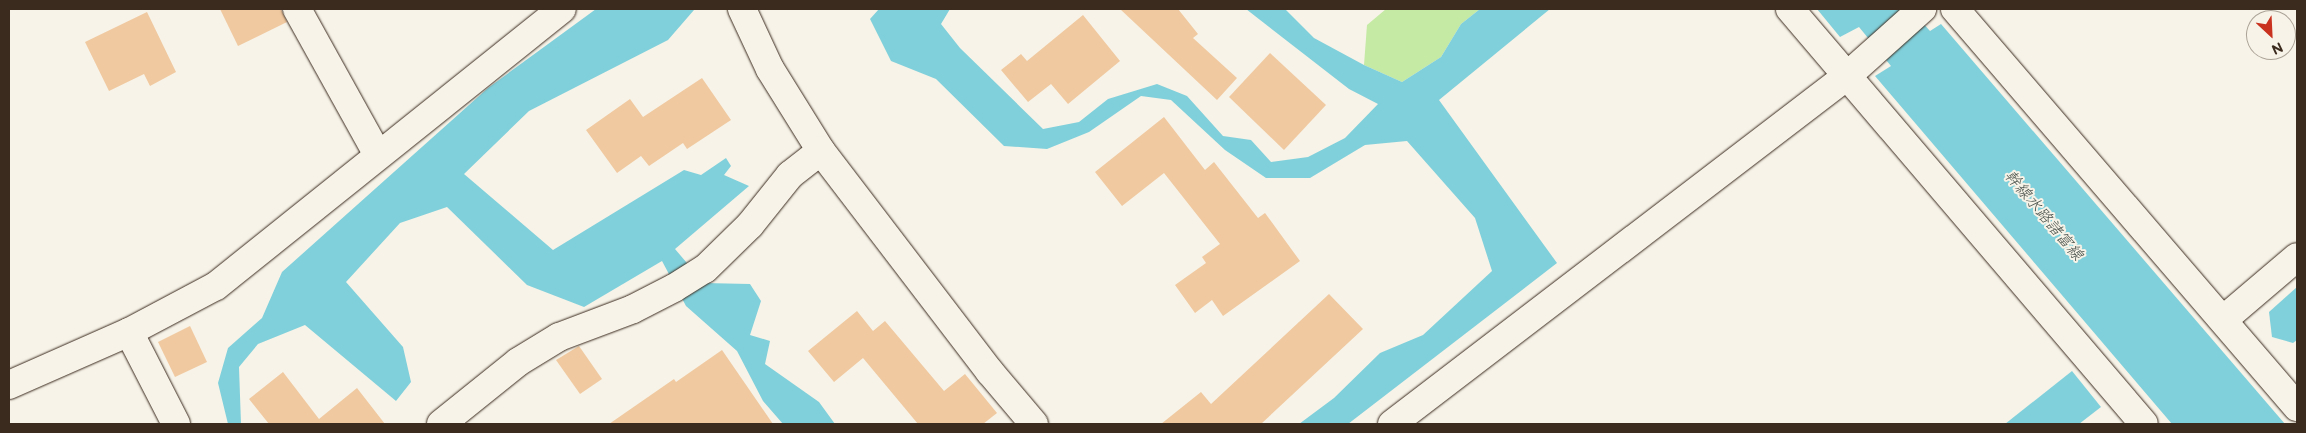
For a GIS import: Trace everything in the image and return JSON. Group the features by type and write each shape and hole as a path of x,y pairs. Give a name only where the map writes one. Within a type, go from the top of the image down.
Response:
{"street":[{"path":"297,9 378,155"},
{"path":"9,385 128,332 216,286 562,9"},
{"path":"742,9 770,69 820,151 990,372 1034,424"},
{"path":"1790,9 2129,419"},
{"path":"1955,9 2297,406"},
{"path":"1392,424 1847,76 1921,10"},
{"path":"441,424 518,362 559,337 633,308 674,288 705,269 750,225 790,176 820,151"},
{"path":"2223,320 2297,257"},
{"path":"128,332 176,424"}],"green space":[{"path":"1386,9 1480,9 1461,24 1441,57 1402,82 1364,65 1367,25"}],"water":[{"path":"596,9 694,10 668,40 529,111 464,174 553,250 684,170 701,175 726,158 731,166 724,175 749,186 675,249 704,283 750,284 761,301 750,335 770,341 765,364 819,402 835,424 783,424 763,401 737,351 686,306 662,261 584,307 527,285 447,207 400,223 346,282 403,347 411,382 396,401 305,325 258,344 239,367 241,424 228,424 218,383 228,348 262,318 282,272 488,88"},
{"path":"879,9 950,9 941,24 960,48 1043,129 1079,122 1108,99 1157,84 1187,96 1223,136 1251,140 1271,162 1308,157 1345,138 1378,104 1349,89 1246,9 1285,9 1314,38 1364,65 1402,82 1441,57 1461,24 1480,9 1550,9 1439,100 1557,263 1348,424 1299,424 1334,398 1380,353 1423,335 1492,271 1475,218 1407,141 1365,145 1310,178 1266,178 1225,150 1171,100 1141,96 1089,132 1047,149 1004,146 936,79 891,61 870,19"},
{"name":"幹線水路諸富線","path":"1817,9 1910,9 1930,31 1941,24 2285,424 2172,424 1875,76 1891,66 1859,27 1840,37"},
{"path":"2297,287 2297,340 2293,343 2272,337 2269,312"},
{"path":"2072,371 2101,407 2079,424 2005,424"}],"building":[{"path":"220,9 281,9 287,22 238,46"},
{"path":"1120,9 1178,9 1198,34 1193,38 1237,78 1217,100"},
{"path":"147,12 176,72 150,86 144,74 109,91 85,42"},
{"path":"1083,15 1120,61 1068,104 1051,84 1028,102 1001,70 1021,54 1027,61"},
{"path":"1270,53 1326,105 1284,150 1229,97"},
{"path":"702,78 731,120 687,149 683,143 649,166 641,156 617,173 586,130 630,99 643,117"},
{"path":"1164,117 1205,170 1214,162 1258,218 1265,213 1300,261 1223,316 1212,300 1195,313 1175,285 1206,263 1202,257 1220,244 1164,173 1122,206 1095,172"},
{"path":"1329,294 1363,329 1261,424 1161,424 1201,392 1211,404"},
{"path":"857,311 873,331 885,321 944,391 965,374 997,413 983,424 918,424 863,358 834,382 808,351"},
{"path":"190,326 207,362 175,377 158,342"},
{"path":"579,346 602,379 580,394 556,360"},
{"path":"722,350 773,424 609,424 674,379 676,382"},
{"path":"283,372 319,419 357,388 385,424 269,424 249,399"}]}
